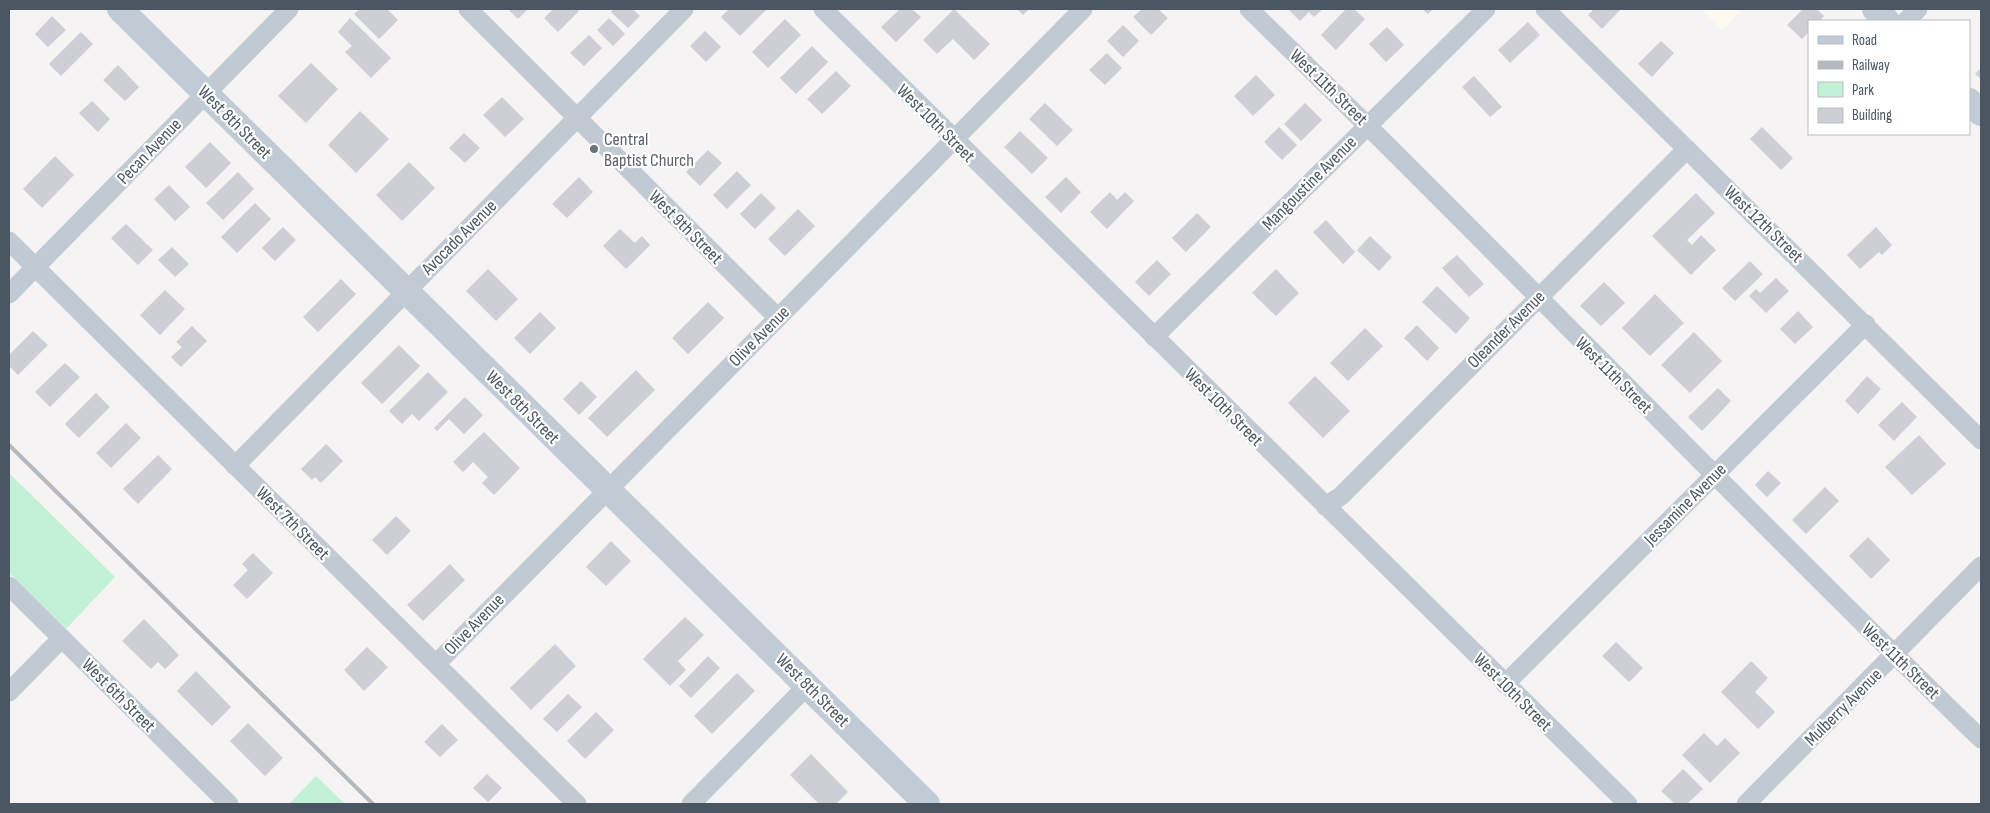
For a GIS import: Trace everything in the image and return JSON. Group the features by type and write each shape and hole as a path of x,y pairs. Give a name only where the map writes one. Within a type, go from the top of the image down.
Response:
{"street":[{"name":"West 8th Street","path":"120,9 928,804"},
{"name":"Pecan Avenue","path":"9,294 288,9"},
{"name":"West 9th Street","path":"468,9 778,318"},
{"name":"Avocado Avenue","path":"235,466 684,9"},
{"name":"West 10th Street","path":"823,9 1628,804"},
{"name":"Olive Avenue","path":"436,664 606,489 1083,9"},
{"name":"West 11th Street","path":"1249,9 1368,124 1713,476 1981,739"},
{"name":"Mangoustine Avenue","path":"1154,337 1486,9"},
{"name":"West 12th Street","path":"1545,9 1866,324 1981,440"},
{"path":"1874,9 1886,20"},
{"path":"1907,20 1918,9"},
{"path":"1970,102 1981,113"},
{"name":"Oleander Avenue","path":"1325,506 1342,496 1537,297 1686,149"},
{"name":"West 7th Street","path":"9,241 577,804"},
{"name":"Jessamine Avenue","path":"1505,684 1866,324"},
{"name":"Mulberry Avenue","path":"1746,804 1981,566"},
{"name":"West 6th Street","path":"9,586 229,804"},
{"path":"9,692 62,638"},
{"path":"691,804 808,685"}],"shaded area":[{"path":"1700,9 1743,9 1722,30"}],"green space":[{"path":"9,473 115,577 66,629 9,573"},
{"path":"316,776 345,804 289,804"}],"building":[{"path":"360,9 387,9 398,20 379,39 354,14"},
{"path":"508,9 528,9 518,19"},
{"path":"553,9 576,9 579,11 558,32 544,18"},
{"path":"614,9 633,9 640,16 628,28 611,12"},
{"path":"729,9 767,9 740,36 721,17"},
{"path":"900,9 912,9 921,17 896,42 881,27"},
{"path":"954,9 990,44 974,60 953,39 937,54 923,40"},
{"path":"1017,9 1029,9 1023,15"},
{"path":"1142,9 1158,9 1168,18 1151,35 1133,17"},
{"path":"1288,9 1323,9 1314,17 1309,12 1300,21"},
{"path":"1346,9 1354,9 1365,19 1336,50 1321,35"},
{"path":"1422,9 1433,9 1428,14"},
{"path":"1594,9 1621,9 1602,29 1588,15"},
{"path":"1803,9 1817,9 1824,16 1820,20 1808,20 1808,33 1802,39 1787,25"},
{"path":"52,16 66,30 48,47 35,34"},
{"path":"350,18 391,58 371,78 345,52 352,46 338,32"},
{"path":"609,18 625,34 613,46 597,30"},
{"path":"785,19 801,35 768,68 752,52"},
{"path":"1528,22 1540,35 1510,63 1498,50"},
{"path":"1123,25 1139,41 1123,57 1107,41"},
{"path":"1387,27 1404,45 1386,62 1369,44"},
{"path":"705,31 721,47 706,62 690,46"},
{"path":"81,32 93,44 61,76 49,64"},
{"path":"589,35 602,48 584,66 570,53"},
{"path":"1661,41 1674,53 1652,77 1638,64"},
{"path":"812,46 828,62 796,94 780,78"},
{"path":"1107,53 1122,68 1105,85 1089,70"},
{"path":"311,63 338,89 306,123 278,96"},
{"path":"118,65 139,87 125,101 103,80"},
{"path":"1981,68 1981,79 1975,74"},
{"path":"836,71 851,86 822,114 807,99"},
{"path":"1256,75 1275,95 1253,116 1234,96"},
{"path":"1474,76 1502,107 1490,117 1462,87"},
{"path":"502,97 524,119 505,137 483,115"},
{"path":"92,101 110,119 98,132 79,113"},
{"path":"1045,103 1073,130 1057,146 1029,119"},
{"path":"1305,103 1322,120 1301,141 1284,124"},
{"path":"360,111 389,139 356,173 328,145"},
{"path":"1279,127 1297,145 1282,160 1264,142"},
{"path":"1762,127 1793,158 1781,170 1750,139"},
{"path":"1020,131 1048,158 1032,174 1004,147"},
{"path":"464,133 480,148 465,163 449,148"},
{"path":"210,142 231,163 206,188 185,167"},
{"path":"708,150 722,163 700,186 686,172"},
{"path":"55,156 74,175 42,208 23,189"},
{"path":"409,162 435,188 402,221 376,195"},
{"path":"737,171 751,185 727,209 713,195"},
{"path":"238,172 254,189 223,220 206,203"},
{"path":"579,177 593,192 567,218 552,204"},
{"path":"1066,177 1081,192 1061,213 1045,197"},
{"path":"169,185 190,207 175,221 154,199"},
{"path":"1110,192 1117,200 1125,192 1134,201 1107,229 1090,212"},
{"path":"761,193 776,208 755,229 740,214"},
{"path":"1696,193 1715,213 1687,240 1692,245 1701,235 1716,250 1691,275 1652,236"},
{"path":"255,203 271,219 237,253 221,237"},
{"path":"798,209 815,226 785,256 768,239"},
{"path":"1197,213 1211,227 1186,252 1172,238"},
{"path":"1326,220 1355,252 1343,264 1313,232"},
{"path":"126,224 153,250 138,265 111,238"},
{"path":"283,227 296,240 275,261 262,248"},
{"path":"1876,227 1892,245 1882,255 1879,252 1860,269 1847,255"},
{"path":"620,229 635,243 642,236 650,245 626,269 603,246"},
{"path":"1370,236 1392,257 1379,271 1357,250"},
{"path":"172,247 189,264 175,277 158,260"},
{"path":"1457,255 1484,284 1469,297 1442,268"},
{"path":"1157,260 1171,274 1149,296 1135,282"},
{"path":"1750,261 1763,274 1735,301 1722,288"},
{"path":"488,269 518,299 496,321 466,291"},
{"path":"1276,269 1299,293 1276,316 1252,293"},
{"path":"1776,278 1789,291 1766,313 1749,296 1756,289 1760,293"},
{"path":"341,279 356,294 318,332 303,317"},
{"path":"1604,282 1625,303 1601,326 1580,306"},
{"path":"1437,286 1470,318 1456,334 1422,302"},
{"path":"165,290 185,309 160,335 140,315"},
{"path":"1655,294 1684,323 1650,356 1622,328"},
{"path":"708,302 724,318 688,354 672,338"},
{"path":"1798,311 1813,327 1795,344 1780,329"},
{"path":"540,312 556,328 530,354 514,338"},
{"path":"1417,325 1439,348 1427,361 1404,338"},
{"path":"192,326 207,341 181,367 171,357 182,347 176,342"},
{"path":"1365,328 1383,346 1348,381 1330,363"},
{"path":"33,331 48,345 18,375 9,366 9,355"},
{"path":"1694,332 1722,361 1690,393 1661,365"},
{"path":"399,345 420,366 382,404 361,383"},
{"path":"65,363 80,377 50,407 35,392"},
{"path":"636,370 655,390 607,437 588,418"},
{"path":"428,372 448,392 419,421 412,414 402,424 389,411"},
{"path":"1315,376 1350,411 1323,438 1288,403"},
{"path":"1867,376 1881,389 1858,414 1845,401"},
{"path":"581,381 597,397 579,415 563,399"},
{"path":"1718,388 1731,401 1702,431 1688,417"},
{"path":"96,393 110,407 79,438 65,424"},
{"path":"465,397 483,415 464,434 449,419 437,431 434,428"},
{"path":"1902,402 1917,417 1894,441 1878,425"},
{"path":"126,423 141,438 111,468 96,453"},
{"path":"484,432 520,468 494,495 482,483 488,477 473,462 463,472 453,462"},
{"path":"1919,435 1946,464 1912,495 1885,467"},
{"path":"326,444 343,461 321,483 315,477 312,480 301,469"},
{"path":"158,455 172,469 138,504 123,489"},
{"path":"1768,471 1781,483 1767,497 1755,485"},
{"path":"1825,487 1839,501 1806,534 1792,520"},
{"path":"396,516 411,531 387,555 372,540"},
{"path":"1868,537 1890,560 1871,579 1849,556"},
{"path":"611,541 631,561 606,586 586,567"},
{"path":"253,553 273,573 247,599 233,585 248,570 242,564"},
{"path":"450,564 465,580 423,621 407,605"},
{"path":"685,617 704,635 678,661 686,670 670,686 643,659"},
{"path":"144,619 179,655 165,669 158,662 151,669 122,641"},
{"path":"1616,642 1643,668 1629,682 1602,656"},
{"path":"555,644 576,666 531,710 510,688"},
{"path":"367,647 388,667 364,691 344,670"},
{"path":"708,656 720,668 691,698 679,686"},
{"path":"1751,661 1768,678 1755,692 1775,712 1758,729 1721,692"},
{"path":"196,671 231,707 212,726 177,691"},
{"path":"737,673 755,691 712,734 694,716"},
{"path":"568,694 582,707 557,732 543,719"},
{"path":"596,712 614,730 585,759 567,741"},
{"path":"248,723 283,758 265,776 230,741"},
{"path":"442,724 458,740 440,757 424,742"},
{"path":"1704,733 1717,746 1725,738 1740,753 1710,783 1682,755"},
{"path":"811,754 848,792 836,804 819,804 790,775"},
{"path":"1683,769 1703,789 1687,804 1675,804 1661,791"},
{"path":"487,774 502,788 488,802 473,788"}],"railway":[{"path":"9,445 373,804"}],"place":[{"name":"Central Baptist Church","path":"594,149"}]}
